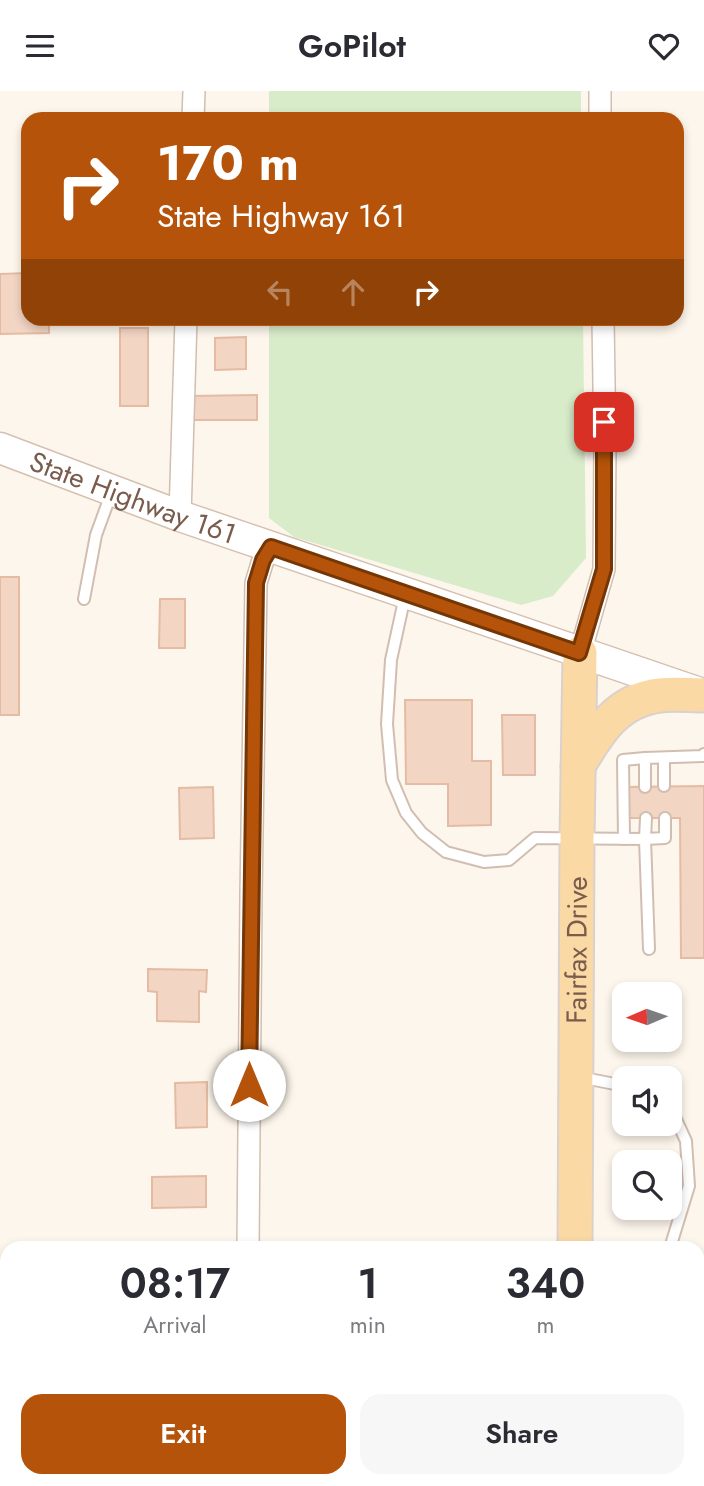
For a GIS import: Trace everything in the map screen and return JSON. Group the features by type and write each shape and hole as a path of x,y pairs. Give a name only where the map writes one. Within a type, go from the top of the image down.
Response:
{"main road":[{"name":"State Highway 161","path":"0,449 180,516 704,695"},
{"name":"Fairfax Drive","path":"575,1241 579,653"},
{"path":"578,766 598,733 622,709 640,700 661,695 704,695"}],"street":[{"path":"193,112 194,91"},
{"path":"600,91 600,112"},
{"path":"180,516 187,326"},
{"path":"579,653 604,569 603,326"},
{"path":"248,1241 256,583 263,560 271,547"}],"lane":[{"path":"84,599 96,535 112,491"},
{"path":"405,593 391,660 387,724 392,780 406,813 422,833 446,852 484,862 509,860 535,838 664,838 664,818"},
{"path":"624,839 622,759 704,754"},
{"path":"645,758 645,786"},
{"path":"663,758 664,786"},
{"path":"646,818 649,949"},
{"path":"576,1077 612,1084"},
{"path":"672,1241 690,1186 686,1141 682,1132"}],"green space":[{"path":"269,91 581,91 581,112 269,112"},
{"path":"269,326 583,326 586,558 553,596 521,605 294,537 269,518"}],"building":[{"path":"21,273 21,326 49,326 49,333 0,334 0,274"},
{"path":"120,328 148,328 148,406 120,406"},
{"path":"246,337 246,369 215,370 215,338"},
{"path":"257,395 257,420 190,420 189,396"},
{"path":"0,577 19,577 19,715 0,715"},
{"path":"160,599 185,599 185,648 159,648"},
{"path":"405,700 472,700 472,761 491,761 491,825 448,826 448,784 406,784"},
{"path":"502,715 535,715 535,775 503,775"},
{"path":"704,786 704,958 681,958 680,818 627,818 627,787"},
{"path":"213,787 214,838 180,839 179,788"},
{"path":"148,969 207,970 206,992 199,991 199,1022 157,1021 157,992 148,991"},
{"path":"207,1082 207,1127 176,1128 175,1083"},
{"path":"206,1176 206,1207 152,1208 152,1177"}],"route":[{"path":"249,1085 256,583 263,560 271,547 579,653 604,569 604,422"}]}
